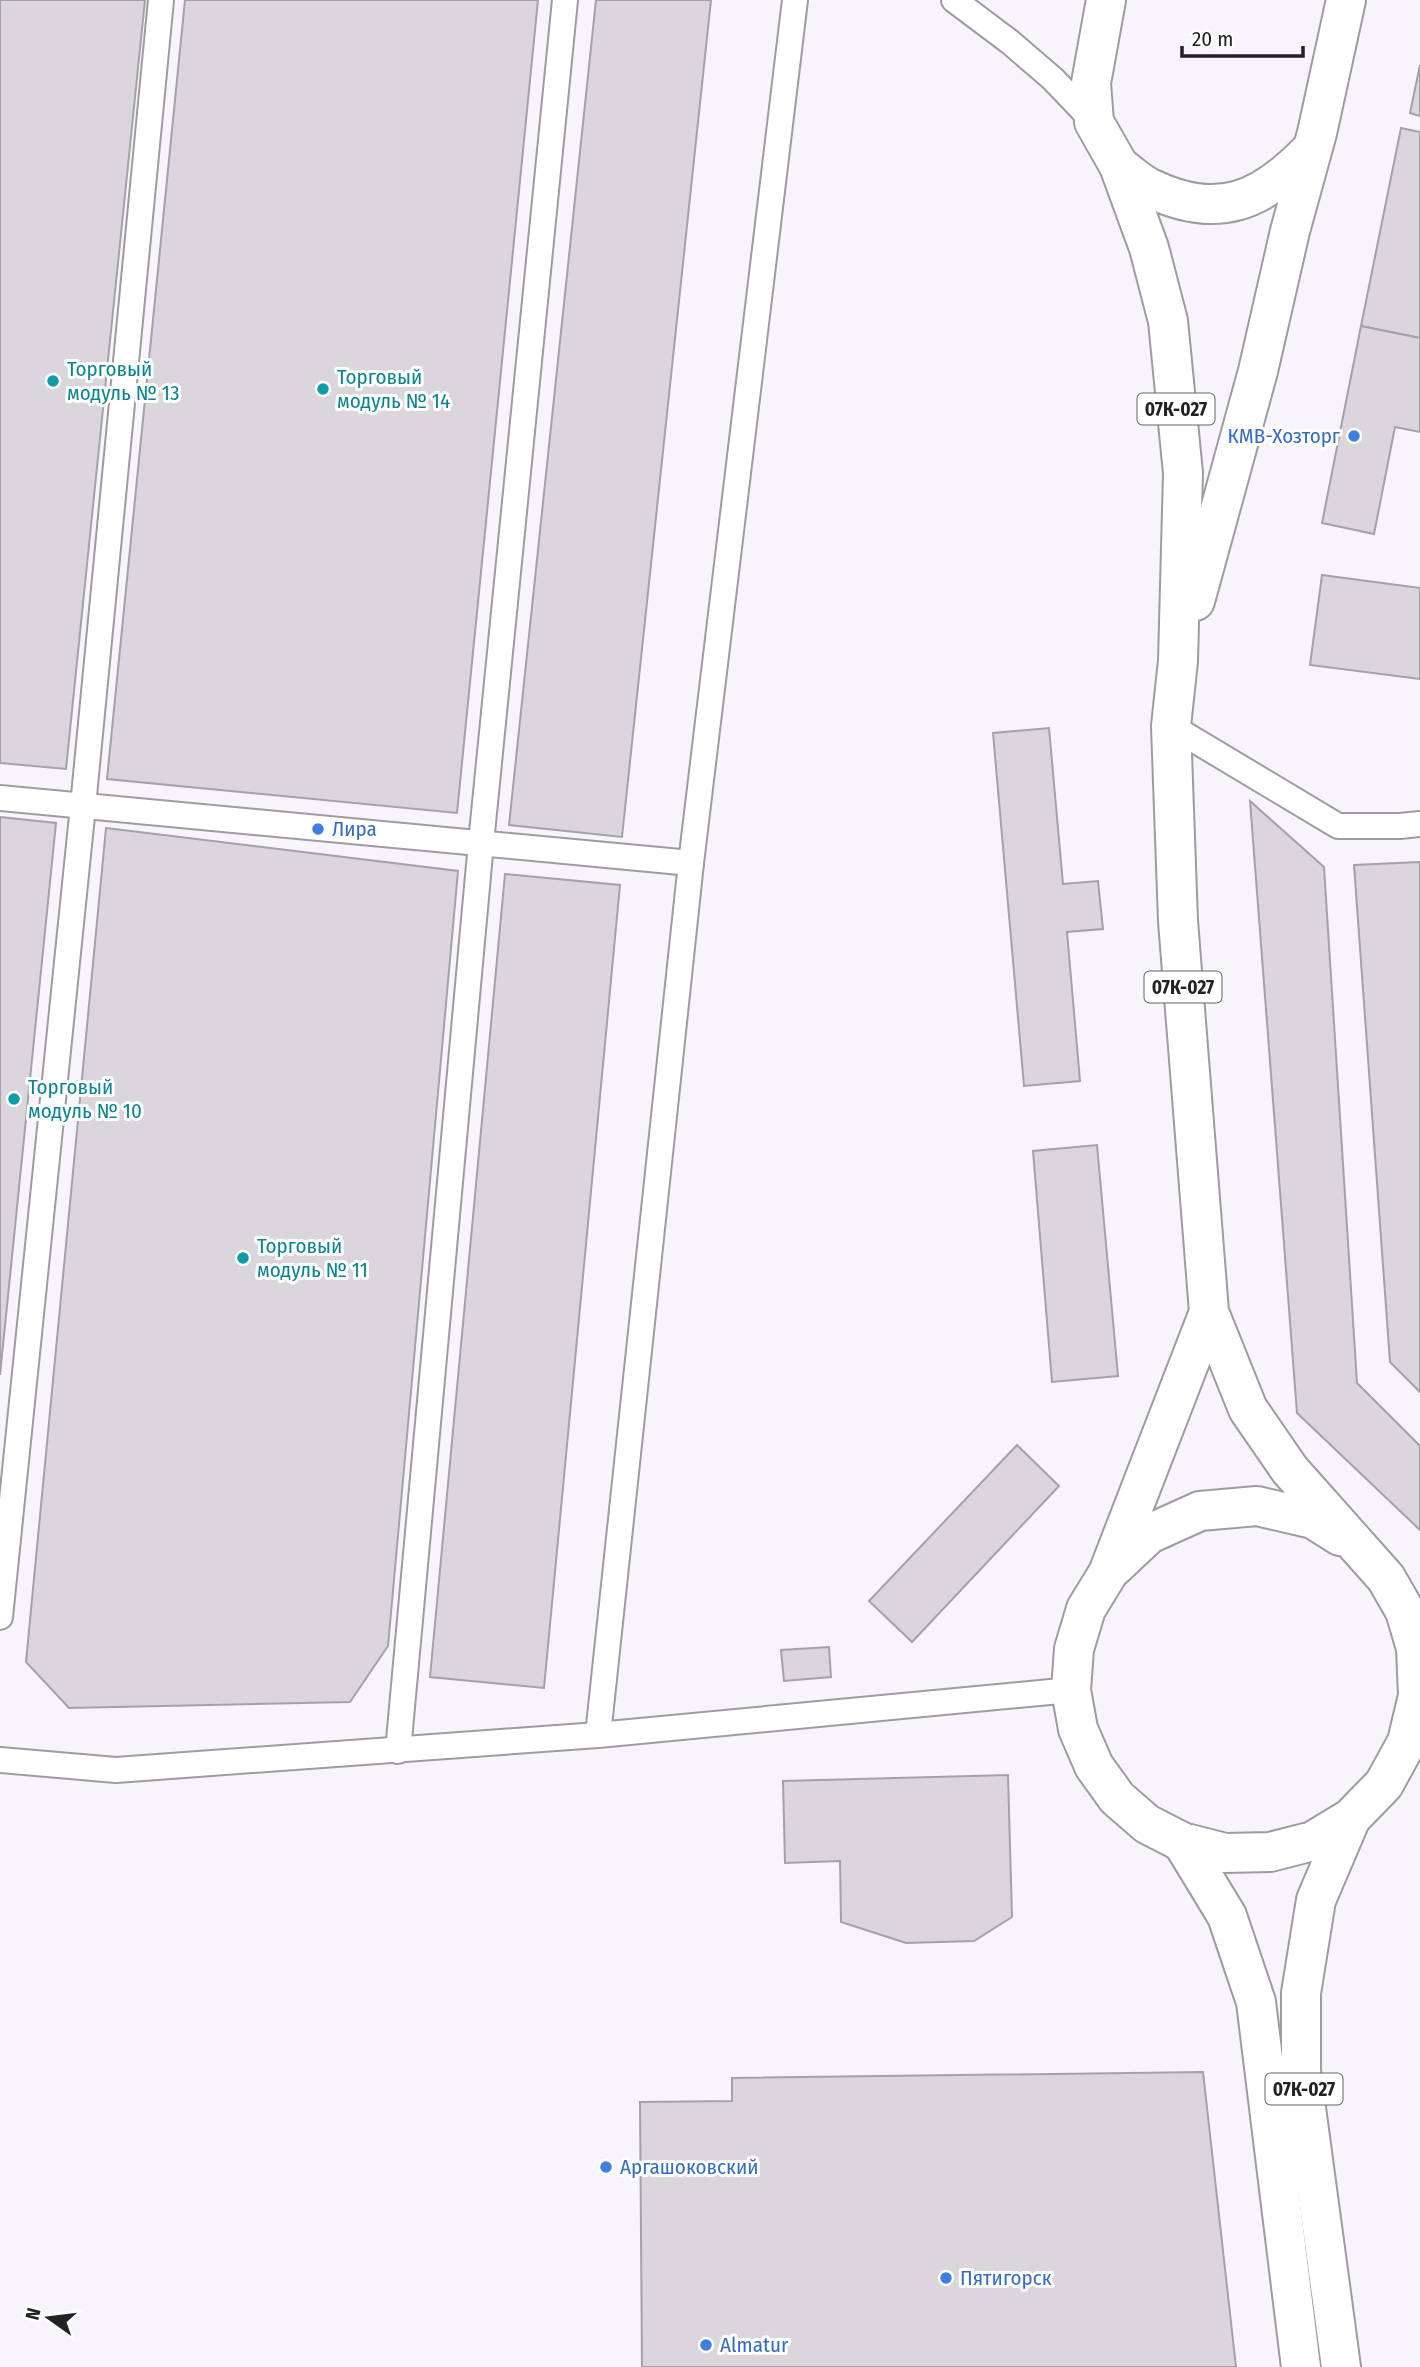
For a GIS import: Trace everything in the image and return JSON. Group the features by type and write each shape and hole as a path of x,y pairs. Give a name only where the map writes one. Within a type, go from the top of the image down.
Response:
{"main road":[{"name":"07К-027","path":"1106,0 1091,83 1094,121 1119,166 1149,248 1168,321 1184,473 1178,661 1171,726 1178,921 1209,1312 1248,1409 1290,1470 1387,1578 1405,1611 1418,1648 1418,1696 1407,1742 1384,1784 1351,1818 1316,1900 1301,1993 1301,2071 1341,2367"},
{"name":"07К-027","path":"1178,661 1258,371 1317,133 1346,0"},
{"path":"1119,166 1149,188 1191,203 1224,205 1256,195 1286,176 1311,150"},
{"name":"07К-027","path":"1209,1312 1108,1573 1086,1609 1074,1649 1071,1690 1078,1729 1101,1777 1117,1798 1147,1824 1182,1842 1227,1916 1256,2002 1301,2367"},
{"path":"1108,1573 1149,1534 1200,1511 1257,1506 1313,1518 1360,1549"},
{"path":"1182,1842 1225,1853 1270,1853 1312,1840 1351,1818"}],"lane":[{"path":"0,1617 83,807 161,0"},
{"path":"398,1751 481,844 565,0"},
{"path":"598,1735 691,863 795,0"},
{"path":"954,0 1053,79 1094,121"},
{"path":"1171,726 1338,825 1400,827 1420,824"},
{"path":"0,798 691,863"},
{"path":"0,1760 116,1770 598,1735 1071,1690"}],"building":[{"name":"Торговый модуль № 13","path":"0,0 145,0 66,769 0,763"},
{"name":"Торговый модуль № 14","path":"185,0 538,0 457,813 107,779"},
{"path":"596,0 711,0 622,837 509,825"},
{"path":"1420,65 1420,116 1410,113"},
{"path":"1401,128 1420,132 1420,338 1361,326"},
{"path":"1361,326 1420,338 1420,432 1395,427 1374,534 1322,523"},
{"path":"1322,575 1420,588 1420,679 1310,665"},
{"path":"1049,728 1063,884 1098,881 1103,929 1067,932 1080,1081 1024,1086 993,733"},
{"path":"1250,801 1324,867 1357,1383 1420,1446 1420,1530 1297,1413"},
{"name":"Торговый модуль № 10","path":"0,817 56,823 0,1375"},
{"name":"Торговый модуль № 11","path":"106,828 458,871 388,1646 350,1702 69,1708 26,1662"},
{"path":"1420,862 1420,1392 1390,1362 1354,865"},
{"path":"505,874 620,885 544,1688 430,1677"},
{"path":"1097,1145 1118,1376 1052,1382 1033,1151"},
{"path":"1017,1445 1059,1486 912,1642 869,1601"},
{"path":"829,1647 831,1677 784,1681 781,1650"},
{"path":"1008,1775 1012,1917 974,1941 906,1943 841,1922 840,1861 785,1863 783,1781"},
{"path":"1203,2072 1236,2367 642,2367 640,2102 732,2101 732,2078"}],"place":[{"name":"Торговый модуль № 13","path":"53,381"},
{"name":"Торговый модуль № 14","path":"323,389"},
{"name":"КМВ-Хозторг","path":"1354,436"},
{"name":"Лира","path":"318,829"},
{"name":"Торговый модуль № 10","path":"14,1099"},
{"name":"Торговый модуль № 11","path":"243,1258"},
{"name":"Аргашоковский","path":"606,2167"},
{"name":"Пятигорск","path":"946,2278"},
{"name":"Almatur","path":"706,2345"}]}
